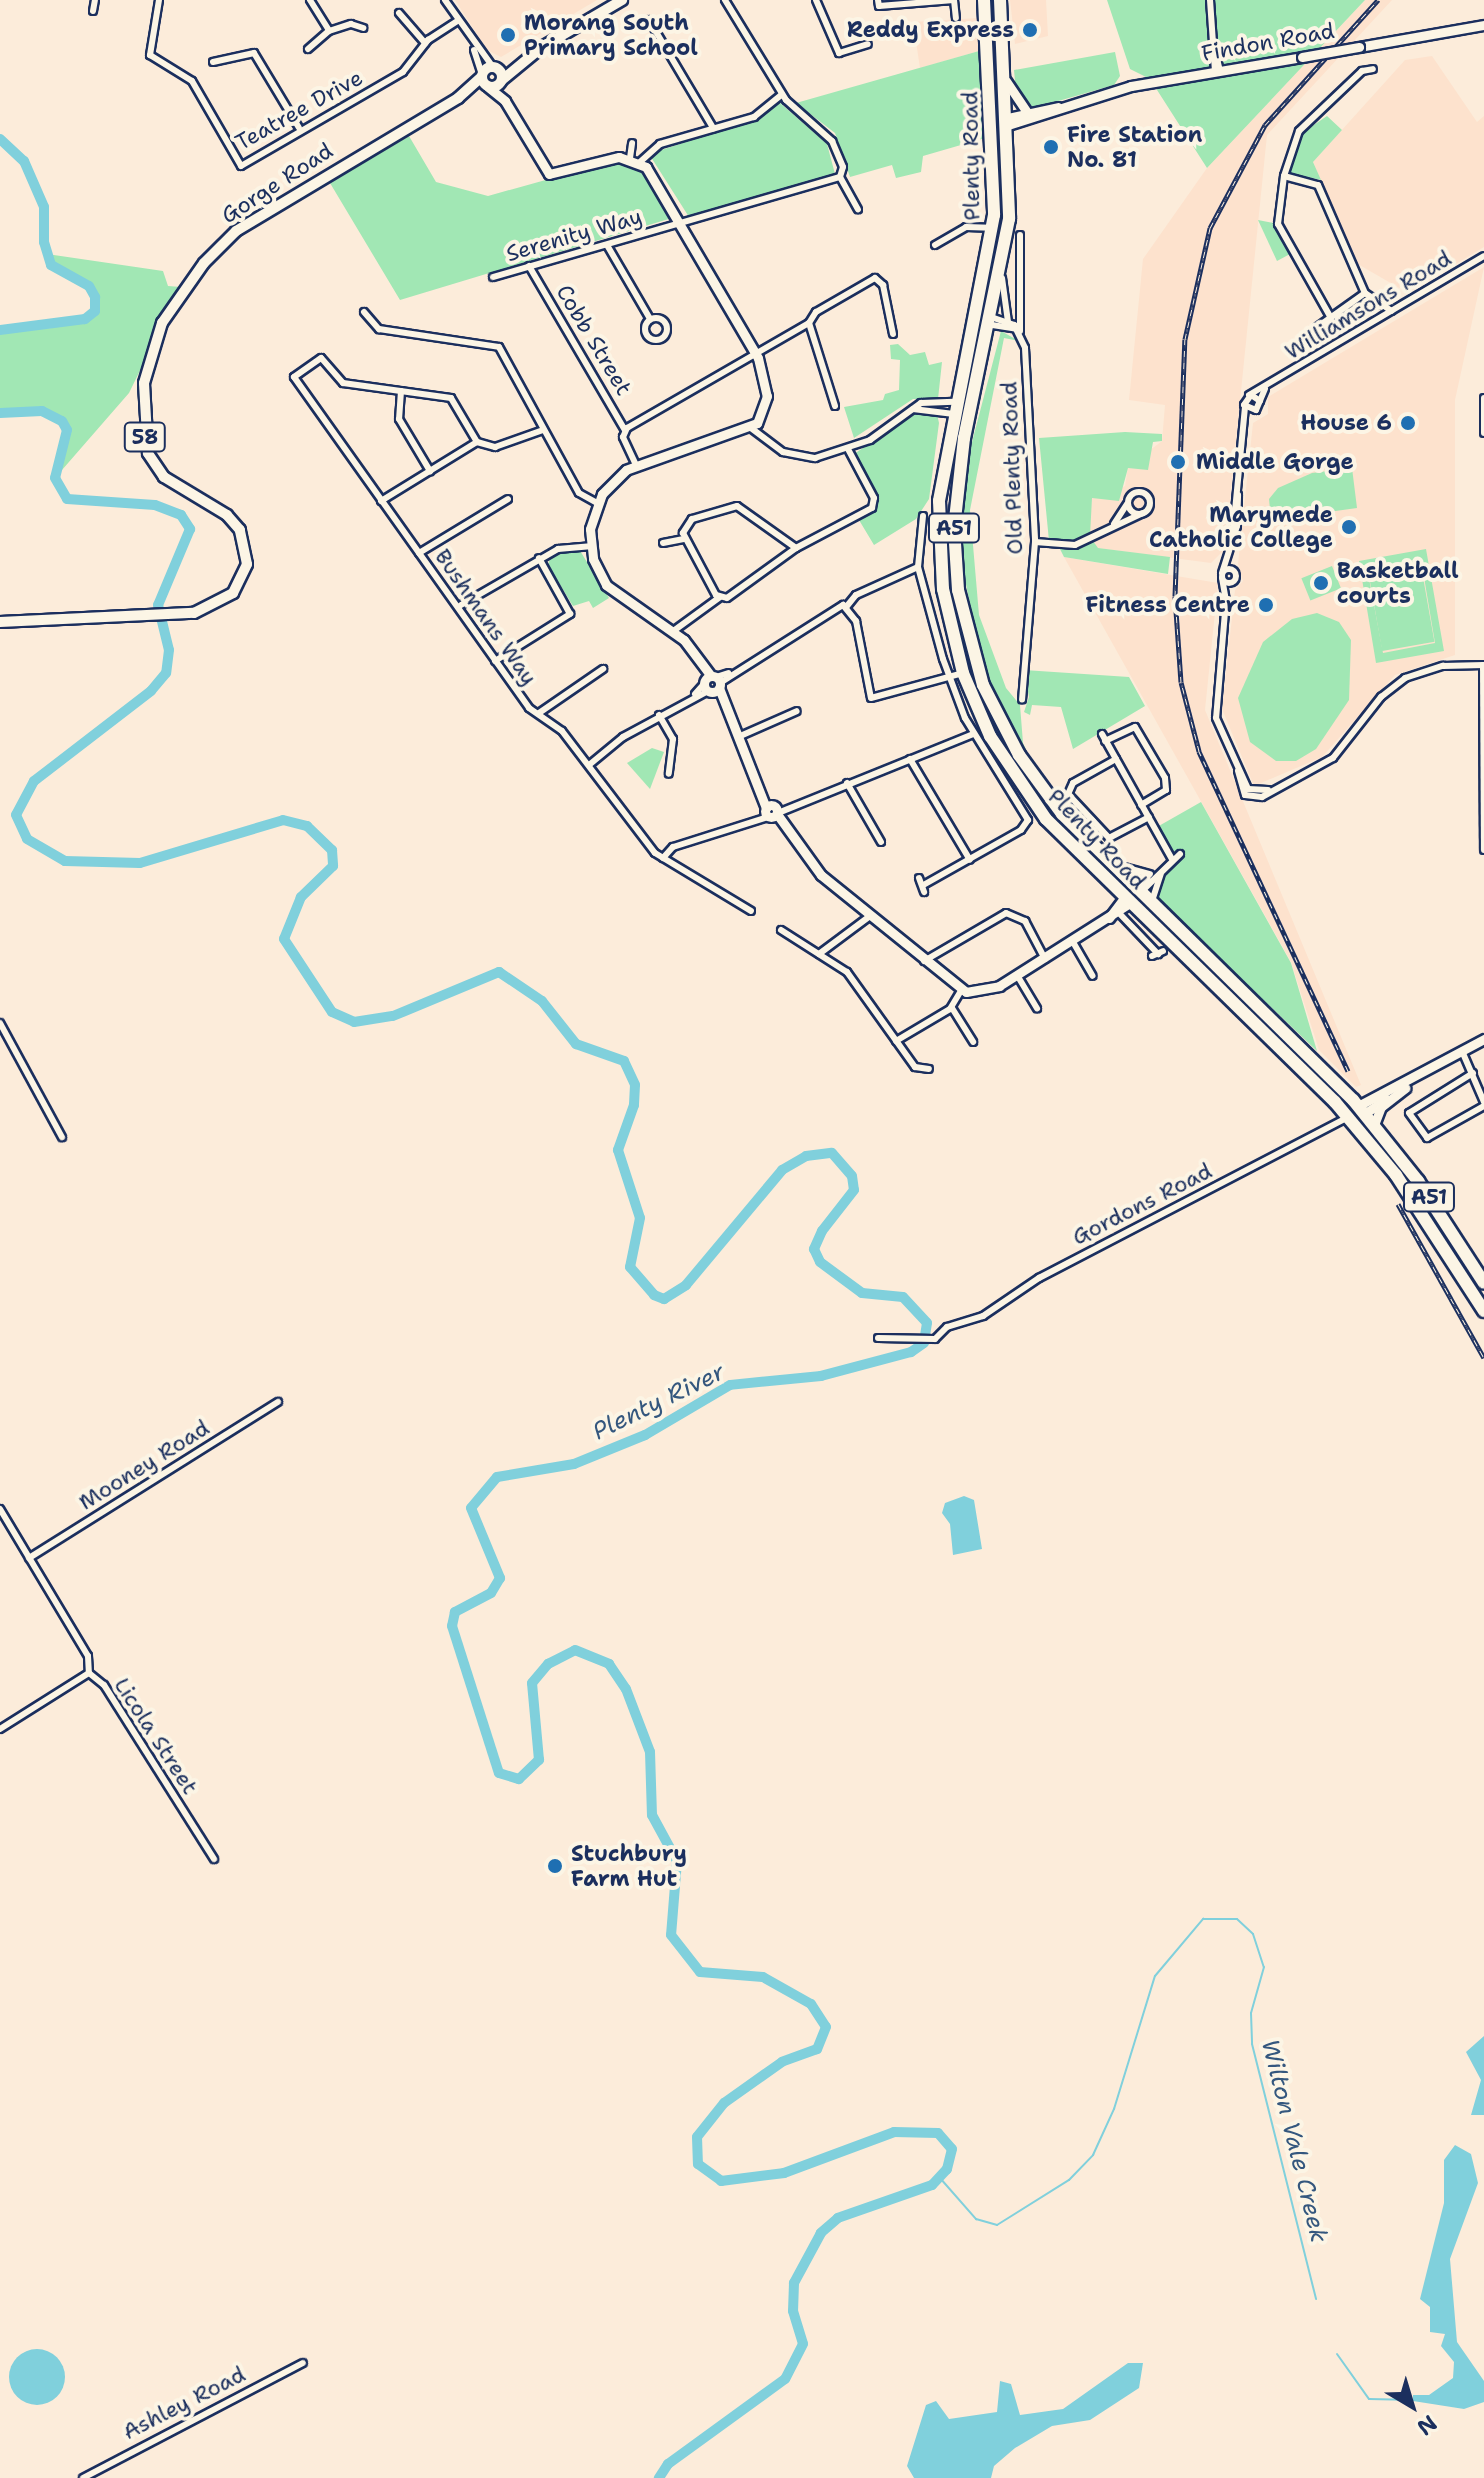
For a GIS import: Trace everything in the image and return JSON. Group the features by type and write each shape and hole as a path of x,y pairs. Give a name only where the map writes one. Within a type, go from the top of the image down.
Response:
{"highway":[{"name":"Plenty Road","path":"984,0 994,124 993,229 976,318 953,408 939,524 943,589 962,669 990,736 1034,804 1348,1117 1434,1229 1484,1311"},
{"name":"Plenty Road","path":"1000,0 1010,208 1001,275 973,398 954,528 971,648 1002,728 1029,771 1112,863 1361,1110 1484,1283"},
{"name":"Findon Road","path":"994,124 1008,121"},
{"path":"953,408 973,398"},
{"path":"1128,900 1139,888"},
{"name":"Gordons Road","path":"1348,1117 1361,1110"}],"main road":[{"name":"58","path":"485,81 494,68 542,47 622,0"},
{"name":"58","path":"485,81 501,81 542,47"},
{"path":"494,68 501,81"},
{"name":"Gorge Road","path":"0,622 138,613 181,614 227,599 244,575 247,555 234,521 164,477 148,453 146,370 167,313 236,231 485,81"}],"street":[{"name":"Teatree Drive","path":"159,0 150,55 192,81 237,164 248,164 299,128 403,72 425,43 457,21"},
{"path":"310,0 329,31"},
{"path":"445,0 473,46 494,68"},
{"path":"725,0 782,94 832,141 843,167 840,177 858,209"},
{"path":"816,0 839,53 868,44"},
{"path":"878,0 879,6 954,0 956,18"},
{"path":"1210,0 1218,72"},
{"path":"399,13 425,43"},
{"path":"649,20 713,128"},
{"path":"308,49 320,44 329,31 351,24 363,28"},
{"name":"Findon Road","path":"1008,121 1131,86 1484,25"},
{"path":"473,46 485,81 505,101 549,170 630,158 641,163 755,351 767,396 753,427 638,464 614,479 597,503 590,546 613,592 674,633 701,666 724,703 761,795 811,864 959,990 988,991 1073,942 1114,914 1128,900"},
{"path":"215,58 256,55 299,128"},
{"path":"1331,318 1278,224 1284,176 1299,131 1362,71 1373,69"},
{"path":"501,81 505,101"},
{"path":"1006,81 1027,112"},
{"path":"641,163 654,148 754,117 782,94"},
{"name":"Findon Road","path":"1008,121 1027,112 1061,107"},
{"path":"630,158 632,143"},
{"path":"1284,176 1318,185 1365,293 1392,311"},
{"name":"Serenity Way","path":"493,277 840,177"},
{"path":"935,245 966,227 993,229"},
{"name":"Old Plenty Road","path":"1020,235 1018,330 1035,542 1022,699"},
{"path":"609,244 650,319"},
{"name":"Williamsons Road","path":"1249,395 1484,256"},
{"name":"Cobb Street","path":"531,266 626,429"},
{"path":"1001,275 1008,322"},
{"path":"638,464 632,454 626,429 766,344 809,323 816,312 875,278 883,285 893,334"},
{"name":"Williamsons Road","path":"1316,328 1365,293"},
{"path":"364,312 379,329 497,346 579,493 597,503"},
{"path":"976,318 1018,330"},
{"path":"991,321 1008,322 1018,330"},
{"path":"809,323 835,406"},
{"name":"Bushmans Way","path":"401,391 343,383 320,358 294,377 419,553 461,605 495,661 589,765 663,858 751,911"},
{"name":"Williamsons Road","path":"1255,411 1271,384"},
{"path":"430,471 399,421 401,391 456,400 477,442"},
{"path":"1232,540 1245,408 1249,395 1260,401"},
{"path":"1484,398 1484,433"},
{"path":"753,427 766,442 800,458 848,449 874,438 924,402 953,408"},
{"path":"909,410 953,408"},
{"path":"1243,430 1255,411 1245,408"},
{"path":"381,501 477,442 495,447 543,430"},
{"path":"674,633 710,607 719,596 735,591 796,548 875,504 848,449"},
{"path":"1237,484 1239,515 1222,575 1226,600 1215,713 1238,771 1252,795 1281,787 1333,758 1385,693 1405,678 1433,667 1483,665 1484,850"},
{"path":"1035,542 1075,545 1143,513 1150,503 1146,494 1134,493 1111,527"},
{"path":"419,553 508,499"},
{"path":"1128,502 1132,512 1143,513"},
{"path":"684,539 692,519 737,506 796,548"},
{"path":"919,878 925,888 1028,820 974,734 948,674 918,567 923,516"},
{"path":"663,543 684,539"},
{"path":"684,539 719,596"},
{"path":"461,605 539,558 590,546"},
{"path":"1226,600 1235,571 1230,550"},
{"path":"495,661 570,614 539,558"},
{"path":"589,765 659,715 918,567"},
{"path":"1222,575 1235,571"},
{"path":"1222,575 1234,580"},
{"path":"847,606 859,632 870,697 962,669"},
{"path":"539,713 603,669"},
{"path":"738,737 797,711"},
{"path":"659,715 673,739 669,774"},
{"path":"1141,805 1166,790 1165,778 1135,727 1104,737 1141,805 1172,859"},
{"path":"663,858 673,847 974,734"},
{"path":"910,759 970,860"},
{"path":"1116,759 1073,783 1068,794 1109,838 1149,817"},
{"path":"847,783 883,844"},
{"path":"1139,888 1180,854"},
{"path":"1112,863 1150,874"},
{"path":"1139,888 1150,874 1162,868"},
{"path":"1152,902 1162,868"},
{"path":"925,963 934,954 1006,913 1023,919 1047,958"},
{"name":"Plenty Road","path":"1114,914 1158,954"},
{"path":"819,954 870,916"},
{"path":"781,930 847,972 916,1068 929,1069"},
{"path":"1073,942 1093,976"},
{"path":"1017,975 1037,1008"},
{"path":"896,1041 952,1007 959,990"},
{"path":"952,1007 973,1042"},
{"path":"0,1023 62,1137"},
{"name":"Gordons Road","path":"1361,1110 1484,1039"},
{"path":"1462,1051 1473,1073 1484,1104 1427,1138 1409,1113 1473,1073"},
{"path":"1374,1125 1381,1107 1416,1078"},
{"name":"Gordons Road","path":"878,1338 928,1338 983,1316 1039,1278 1348,1117"},
{"name":"Mooney Road","path":"29,1558 278,1402"},
{"name":"Licola Street","path":"0,1509 88,1656 89,1673 104,1685 214,1859"},
{"path":"0,1729 89,1673"},
{"name":"Ashley Road","path":"83,2478 303,2363"}],"shaded area":[{"name":"Morang South Primary School","path":"455,0 597,0 501,57 487,50"},
{"path":"1010,0 1046,0 1048,36 1015,44"},
{"path":"1365,0 1392,0 1267,135 1225,549 1211,563 1097,548 1088,532 1092,498 1125,486 1128,467 1162,441 1165,405 1129,400 1143,259 1207,168"},
{"path":"978,18 979,51 920,68 913,22"},
{"path":"1432,56 1477,122 1484,116 1484,247 1408,293 1356,263 1313,162 1405,60"},
{"name":"Marymede Catholic College","path":"1484,267 1455,400 1455,655 1395,675 1322,757 1254,786 1222,709 1235,590 1243,581 1238,564 1253,423 1268,414 1268,397"},
{"path":"1064,557 1218,583 1205,710 1361,1085 1356,1087 1319,1050 1291,962"}],"green space":[{"path":"1107,0 1365,0 1207,168 1150,79 1130,69"},
{"path":"979,51 985,138 923,156 921,172 896,178 892,165 850,177 835,133 796,103"},
{"path":"1115,52 1120,76 1114,85 1034,108 1016,92 1014,70"},
{"path":"779,102 827,144 835,174 689,217 649,154 750,121"},
{"path":"1327,116 1342,130 1313,162 1321,180 1288,173 1302,133"},
{"path":"409,136 436,182 488,196 610,162 627,163 645,173 672,218 400,300 330,183"},
{"path":"1258,220 1274,223 1290,254 1277,261"},
{"path":"47,254 163,271 168,286 181,287 129,393 55,478 67,430 62,421 42,411 0,413 0,330 52,328 95,311 89,286 59,273"},
{"path":"1001,331 1019,341 1004,338 970,510 979,615 1006,688 1020,705 1023,743 1036,771 981,663 961,558 966,465"},
{"path":"898,344 910,355 925,352 929,365 942,362 938,399 913,399 854,438 844,407 883,400 885,394 899,390 900,360 891,359 890,345"},
{"path":"916,412 937,414 939,423 929,499 916,519 874,545 859,520 876,509 878,501 854,454"},
{"path":"1125,432 1162,434 1162,441 1153,442 1148,470 1128,468 1119,501 1092,498 1090,536 1073,543 1049,541 1039,438"},
{"path":"1352,468 1357,508 1271,520 1269,499 1278,488 1312,473"},
{"path":"1093,541 1098,548 1170,557 1168,574 1064,557 1060,549"},
{"path":"579,549 609,598 593,608 589,601 573,606 548,565 551,555"},
{"path":"1426,549 1444,651 1376,663 1359,561","holes":["1421,559 1435,643 1383,653 1367,568"]},
{"path":"1420,560 1434,642 1382,651 1368,569"},
{"name":"Basketball courts","path":"1332,566 1341,588 1310,601 1301,578"},
{"path":"1317,613 1339,622 1351,640 1349,700 1316,749 1296,761 1276,761 1250,742 1238,698 1263,642 1292,619"},
{"path":"1024,670 1129,677 1145,706 1073,749 1061,707 1032,705 1030,715 1024,712 1029,697"},
{"path":"652,748 664,752 650,789 627,763"},
{"path":"1201,802 1291,963 1317,1051 1155,897 1166,872 1183,856 1171,850 1157,827"}],"water":[{"path":"964,1496 974,1500 982,1549 953,1555 950,1524 942,1513 945,1503"},
{"path":"1484,2036 1484,2115 1471,2115 1481,2080 1466,2052"},
{"path":"1455,2145 1471,2154 1478,2183 1450,2259 1457,2342 1484,2381 1484,2402 1464,2409 1413,2401 1413,2395 1429,2395 1453,2378 1454,2362 1441,2346 1445,2334 1430,2332 1430,2307 1420,2299 1444,2203 1444,2160"},
{"path":"37,2349 57,2357 65,2377 57,2397 37,2405 17,2397 9,2377 17,2357"},
{"path":"1128,2363 1143,2363 1139,2388 1090,2420 1052,2426 1015,2448 994,2466 991,2478 914,2478 907,2466 926,2405 936,2401 949,2419 997,2412 1000,2381 1011,2384 1020,2415 1063,2409"}],"waterway":[{"name":"Plenty River","path":"0,139 24,161 44,207 44,242 51,265 89,286 95,297 95,311 85,319 0,330"},
{"name":"Plenty River","path":"0,413 42,411 62,421 67,430 55,478 67,499 155,505 181,515 190,529 158,605 169,650 166,673 151,691 34,781 16,815 27,839 65,861 140,863 283,820 307,826 332,850 333,866 301,897 284,939 332,1012 354,1022 393,1016 499,972 542,1001 576,1044 624,1061 635,1085 634,1105 618,1150 640,1218 630,1267 654,1295 664,1299 686,1285 782,1170 806,1156 832,1153 852,1176 854,1190 822,1231 814,1249 820,1262 862,1293 903,1297 927,1323 924,1343 911,1352 821,1376 730,1385 645,1435 574,1464 497,1477 471,1508 500,1578 491,1593 455,1612 452,1626 499,1773 519,1779 539,1760 532,1683 548,1664 575,1650 609,1664 626,1689 650,1752 652,1815 677,1861 671,1935 700,1972 763,1977 811,2004 826,2027 817,2049 782,2062 724,2103 697,2137 698,2164 721,2181 784,2173 894,2132 938,2133 952,2149 947,2169 932,2185 838,2218 821,2233 794,2283 793,2311 803,2344 785,2379 668,2464 659,2478"},
{"name":"Wilton Vale Creek","path":"940,2178 976,2219 997,2225 1069,2180 1093,2155 1114,2109 1155,1976 1203,1919 1237,1919 1253,1934 1264,1967 1251,2013 1252,2044 1316,2299"},
{"name":"Wilton Vale Creek","path":"1337,2354 1369,2399 1415,2400"}],"railway":[{"path":"1348,1071 1199,751 1181,682 1175,596 1185,339 1210,228 1265,125 1378,0"},
{"path":"1398,1204 1484,1358"}],"place":[{"name":"Reddy Express","path":"1030,30"},
{"name":"Morang South Primary School","path":"508,35"},
{"name":"Fire Station No. 81","path":"1051,147"},
{"name":"House 6","path":"1408,423"},
{"name":"Middle Gorge","path":"1178,462"},
{"name":"Marymede Catholic College","path":"1349,527"},
{"name":"Basketball courts","path":"1321,583"},
{"name":"Fitness Centre","path":"1266,605"},
{"name":"Stuchbury Farm Hut","path":"555,1866"}]}
